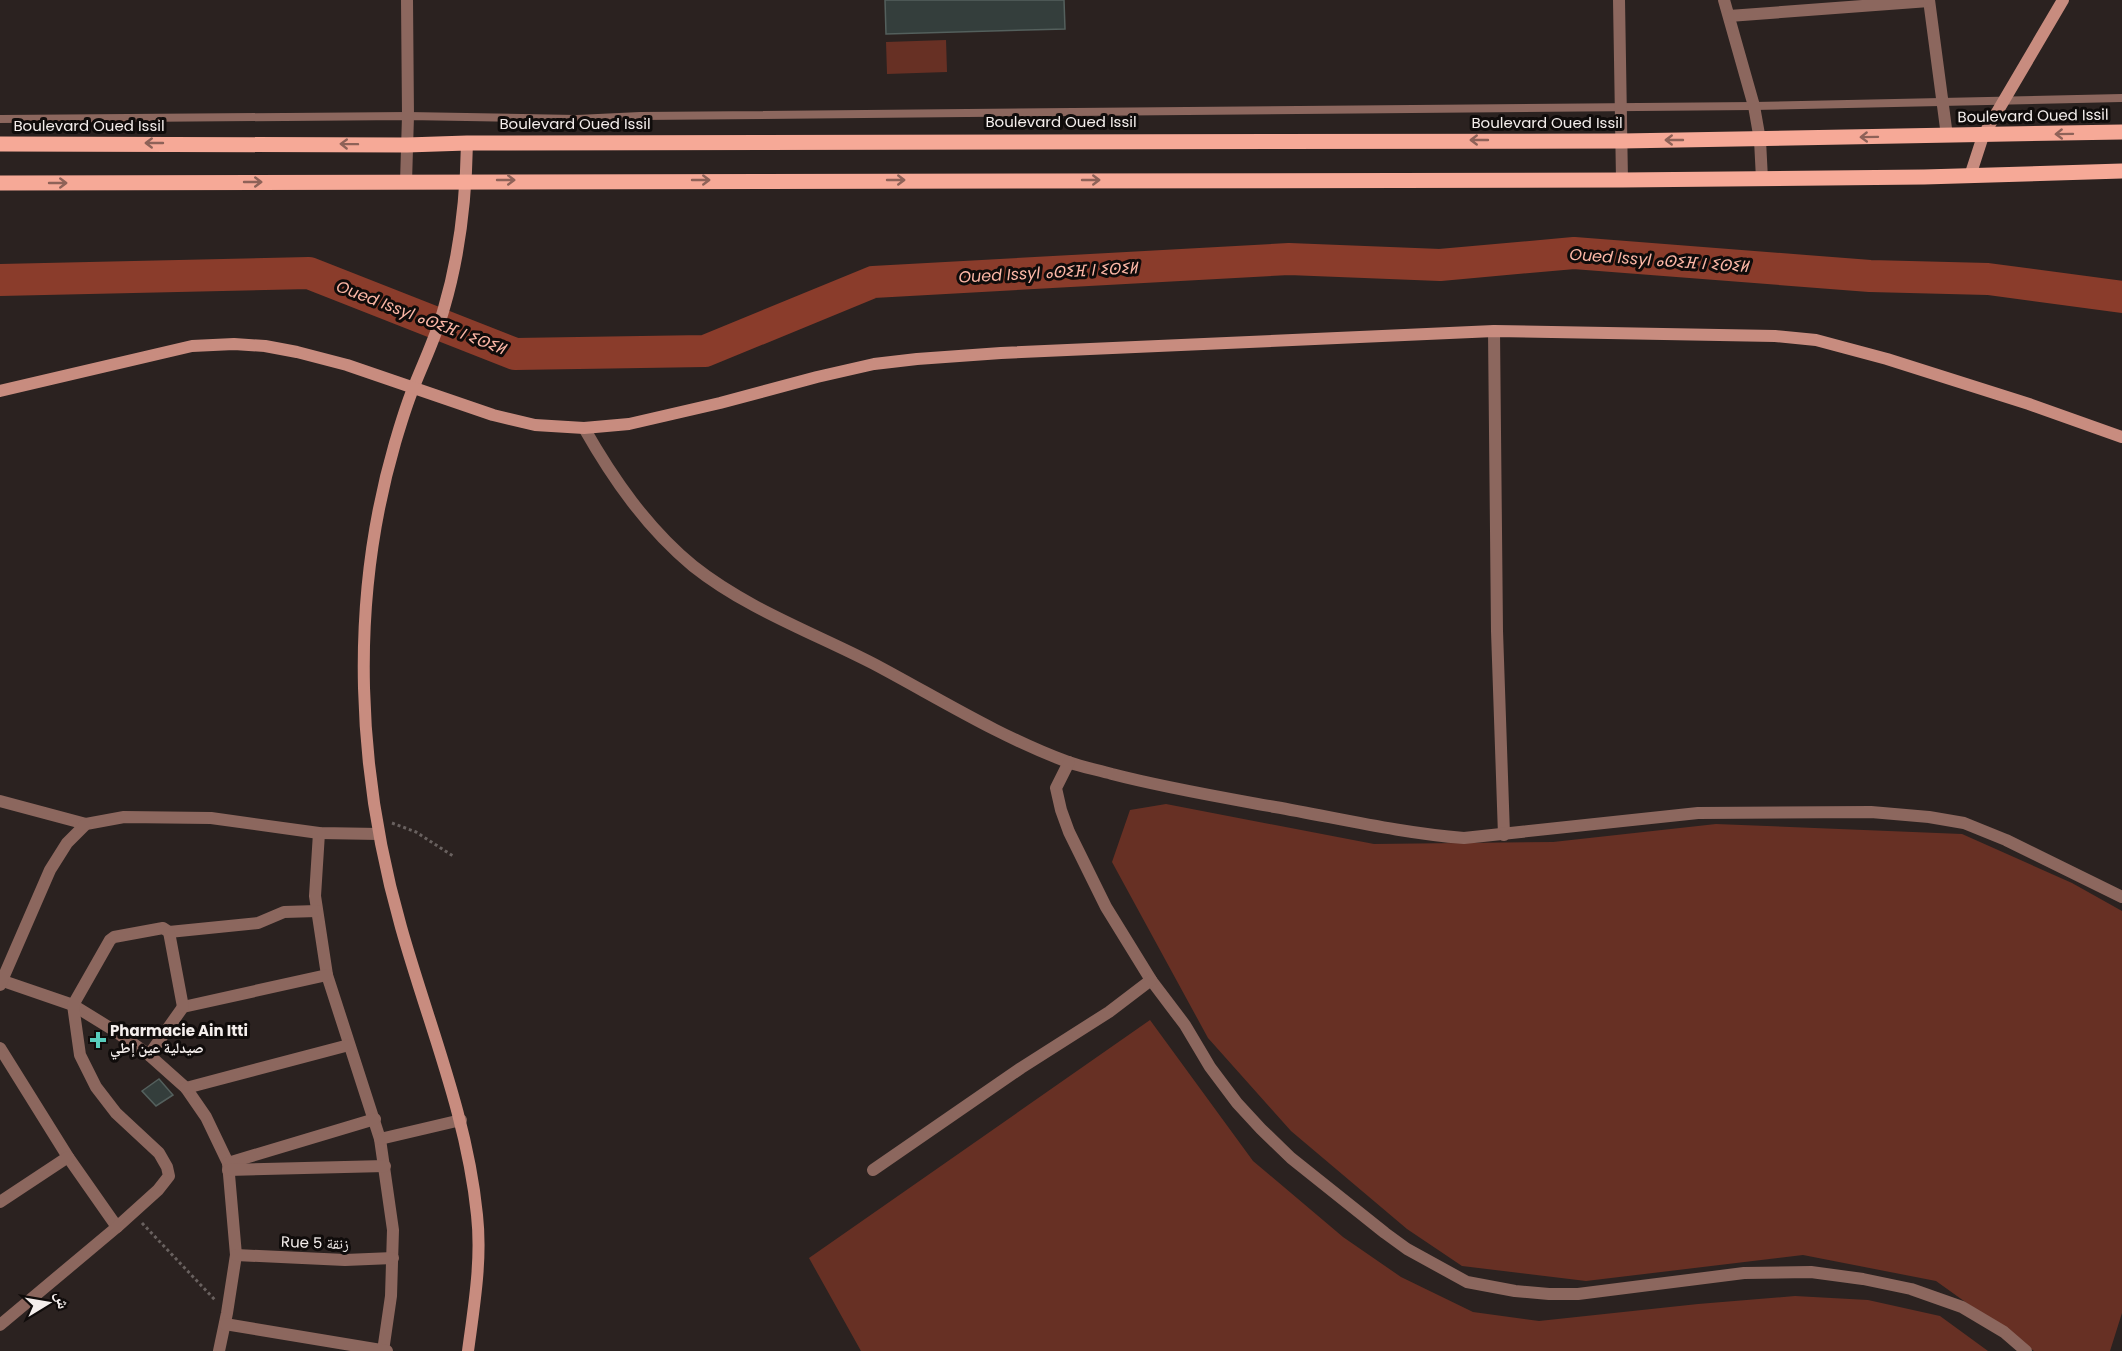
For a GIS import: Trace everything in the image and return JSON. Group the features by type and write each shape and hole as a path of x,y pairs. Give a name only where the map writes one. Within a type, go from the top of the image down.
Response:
{"main road":[{"name":"Boulevard Oued Issil","path":"0,144 1622,141 2122,132"},
{"path":"0,183 467,180 1622,180 1970,176 2122,171"}],"street":[{"path":"405,182 408,116 406,0"},
{"path":"1619,0 1622,180"},
{"path":"1724,0 1754,106 1760,140 1762,179"},
{"path":"1728,16 1933,0 1931,14 1947,136"},
{"path":"1970,176 1983,136 2002,100 2063,0"},
{"path":"467,143 467,180 459,247 444,309 413,387 380,496 364,619 364,689 379,834 400,925 461,1120 470,1161 478,1218 477,1280 468,1351"},
{"path":"1494,331 1497,631 1504,835"},
{"path":"0,391 192,346 234,344 265,346 347,365 493,415 535,425 584,428 629,424 874,364 917,359 1001,353 1494,331 1775,336 1816,340 1898,362 2122,437"},
{"path":"584,428 634,506 693,566 789,624 873,663 974,718 1069,762 1155,786 1381,828 1464,838 1698,813 1871,812 1929,817 1964,823 1995,835 2122,897"},
{"path":"1069,762 1056,788 1061,810 1106,907 1151,980 1185,1025 1210,1067 1261,1130 1291,1158 1385,1233 1434,1266 1467,1282 1515,1291 1549,1294 1578,1294 1744,1273 1811,1272 1863,1279 1911,1289 1962,1307 2004,1332 2026,1351"},
{"path":"0,801 86,824 124,817 211,818 318,833 379,834"},
{"path":"86,824 67,843 50,870 1,982 73,1005 116,1031 149,1055 186,1088 206,1117 228,1166 236,1255 219,1351"},
{"path":"226,1318 385,1351 392,1296 393,1230 385,1166 375,1119 327,975 315,896 318,833"},
{"path":"0,1325 117,1227 158,1190 169,1176 159,1153 117,1113 96,1087 80,1055 73,1005 112,938 163,928 169,932 258,923 284,912 317,911"},
{"path":"169,932 183,1007"},
{"path":"149,1055 183,1007 327,975"},
{"path":"873,1170 1021,1068 1109,1012 1151,980"},
{"path":"186,1088 349,1045"},
{"path":"0,1048 68,1157 117,1227"},
{"path":"228,1166 375,1119"},
{"path":"380,1139 461,1120"},
{"path":"0,1202 68,1157"},
{"path":"228,1166 385,1166"},
{"name":"Rue 5 زنقة","path":"236,1255 345,1260 393,1258"}],"lane":[{"path":"0,118 408,116 577,118 663,115 1754,106 2122,98"}],"path":[{"path":"376,817 416,832 453,856"},
{"path":"132,1213 226,1318"}],"shaded area":[{"path":"946,40 947,72 887,74 886,42"},
{"path":"1166,804 1374,844 1553,842 1716,824 1962,834 2072,883 2122,911 2122,1313 2110,1351 2034,1351 1936,1281 1803,1255 1586,1281 1462,1266 1407,1229 1291,1131 1208,1038 1112,862 1130,810"},
{"path":"1150,1020 1253,1161 1343,1237 1401,1277 1473,1312 1539,1321 1795,1296 1868,1300 1940,1316 1988,1351 861,1351 809,1258"}],"building":[{"path":"885,0 1064,0 1065,29 886,34"},
{"path":"159,1079 173,1095 156,1106 142,1091"}],"waterway":[{"name":"Oued Issyl ⴰⵙⵉⴼ ⵏ ⵉⵙⵉⵍ","path":"0,280 309,273 515,354 705,351 873,282 1289,259 1440,265 1574,253 1870,276 1988,279 2122,297"}],"place":[{"name":"Pharmacie Ain Itti صيدلية عين إطي","path":"98,1040"}]}
